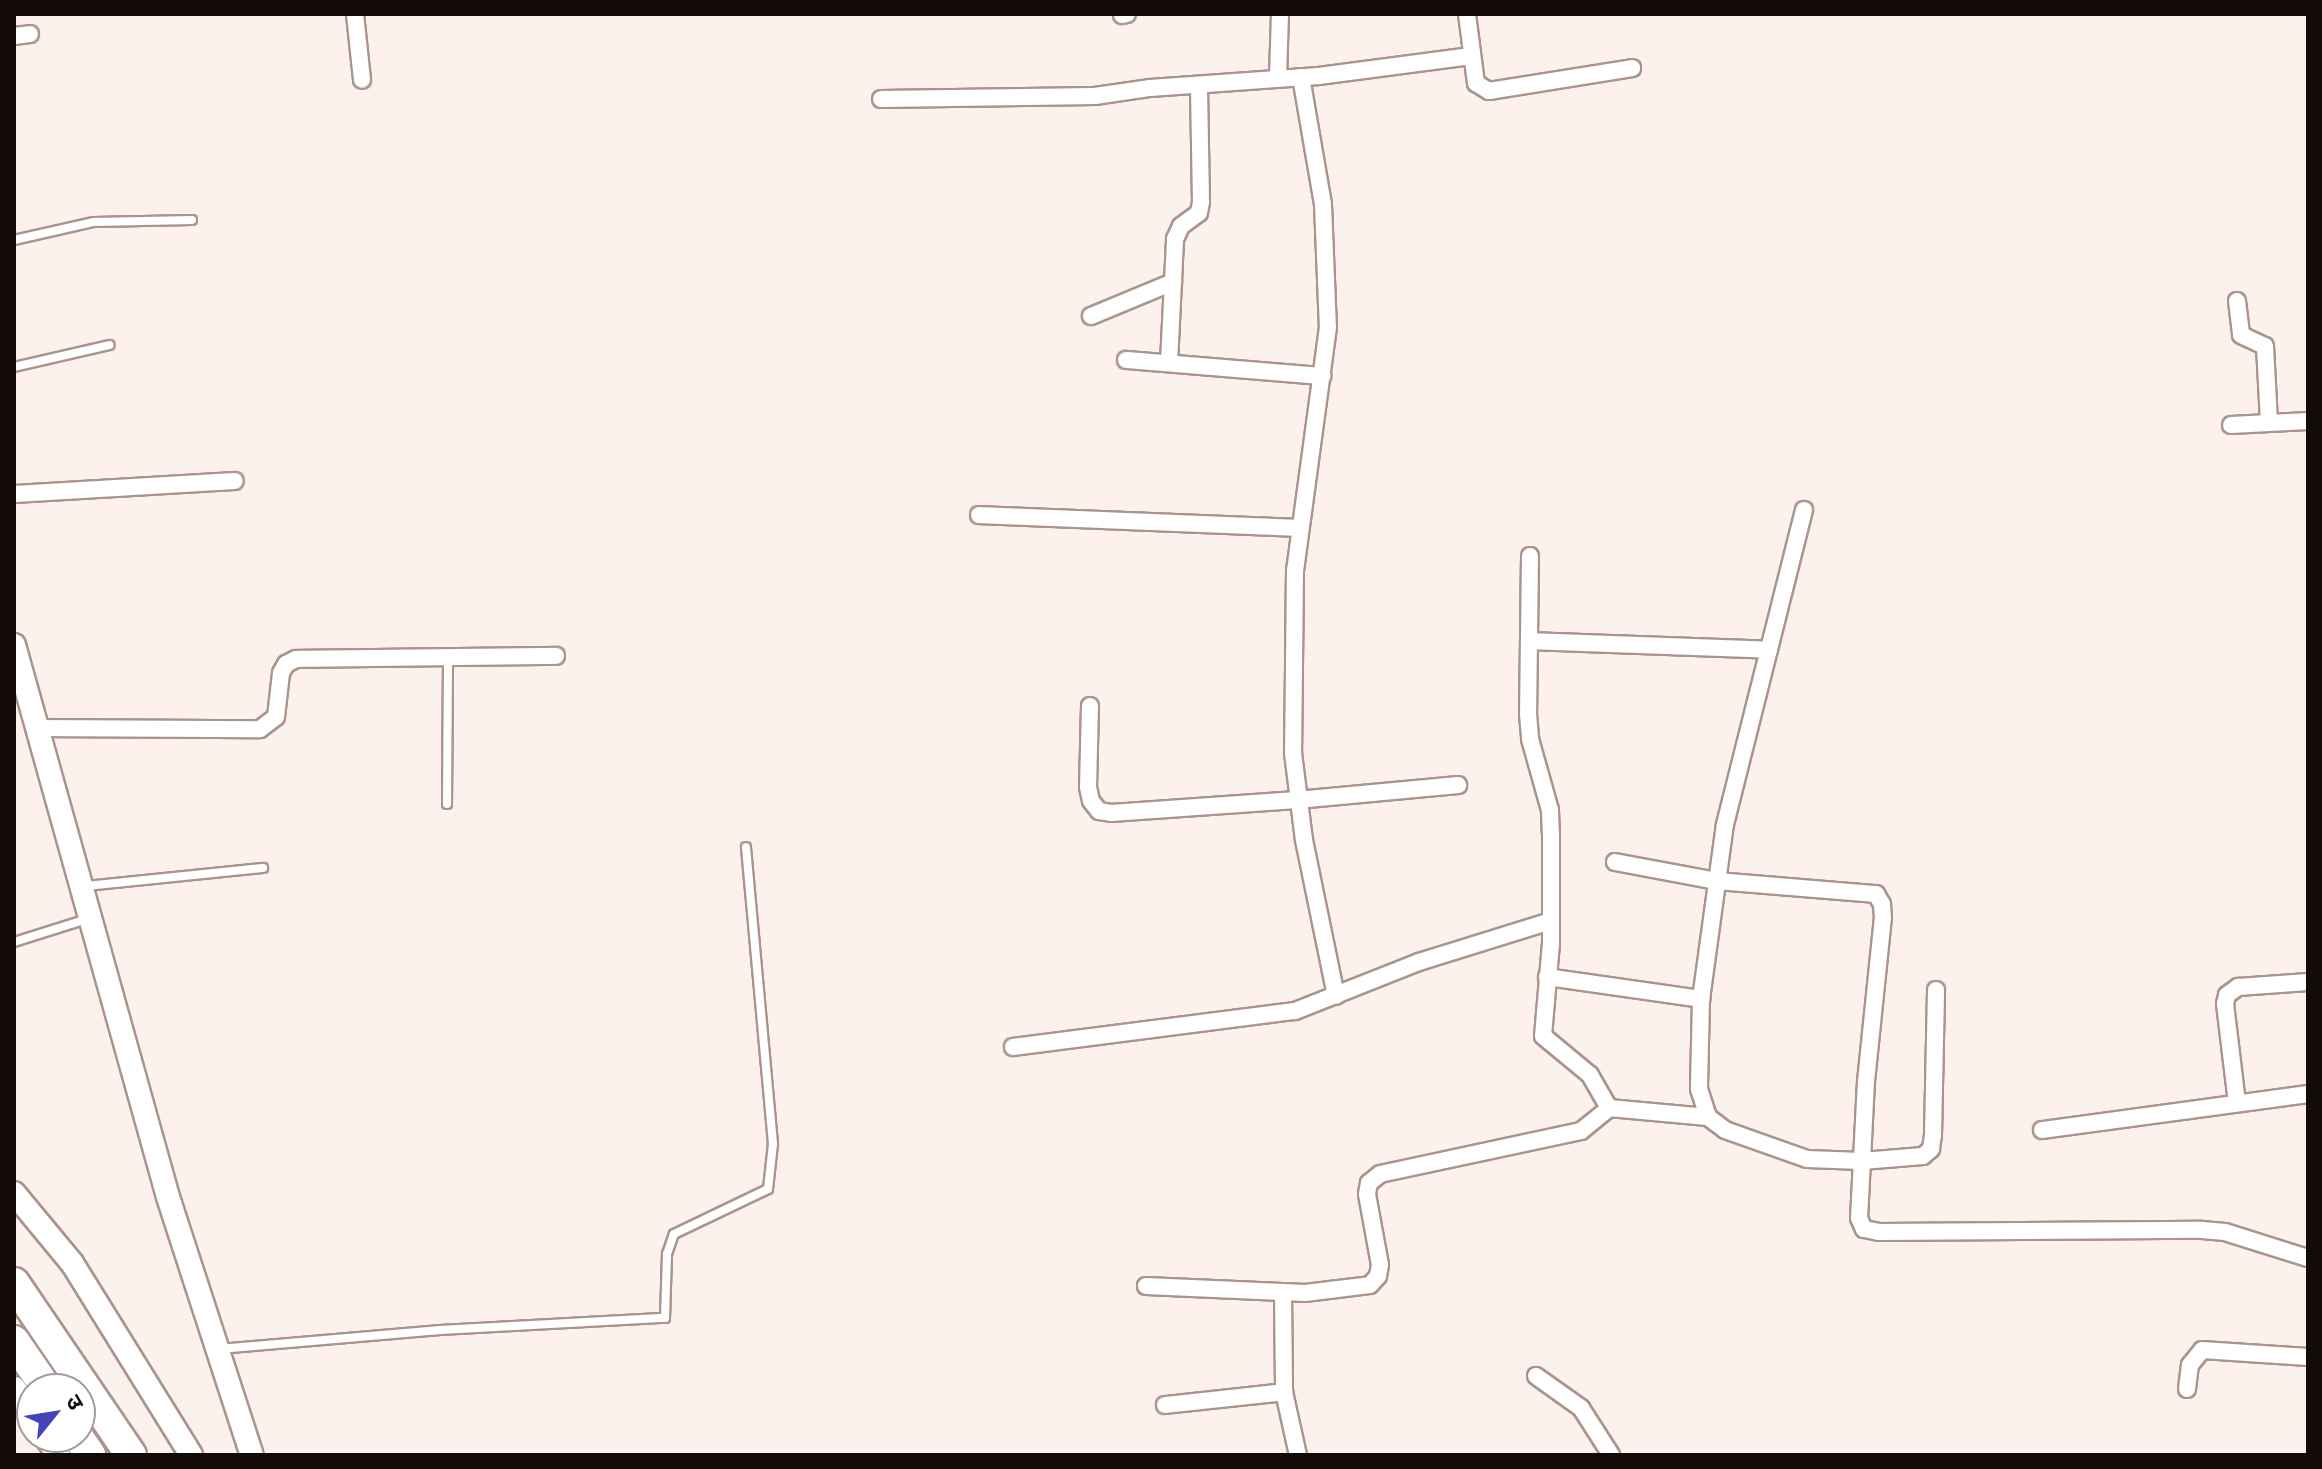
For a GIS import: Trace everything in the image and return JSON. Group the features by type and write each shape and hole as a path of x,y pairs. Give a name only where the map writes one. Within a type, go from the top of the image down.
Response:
{"highway":[{"path":"14,1283 131,1455"},
{"path":"14,1341 36,1373"}],"street":[{"path":"355,14 362,80"},
{"path":"1278,77 1280,14"},
{"path":"1467,14 1476,83 1489,91 1632,68"},
{"path":"881,99 1095,96 1301,77 1471,56"},
{"path":"1301,77 1319,174 1328,270 1328,327 1299,528 1294,618 1293,753 1297,800 1336,996"},
{"path":"1169,363 1177,232 1199,213 1201,202 1199,85"},
{"path":"1091,316 1173,282"},
{"path":"2237,301 2241,335 2265,346 2269,423"},
{"path":"1126,360 1322,376"},
{"path":"2231,425 2308,421"},
{"path":"14,494 235,481"},
{"path":"1708,1117 1699,1089 1701,999 1717,881 1734,779 1804,510"},
{"path":"979,515 1299,528"},
{"path":"1530,556 1530,739 1550,810 1551,921 1543,1036 1590,1075 1609,1108"},
{"path":"1529,641 1769,650"},
{"path":"14,645 168,1197 252,1455"},
{"path":"35,728 260,729 276,717 281,673 286,664 296,659 556,656"},
{"path":"1090,706 1088,787 1091,801 1099,811 1111,813 1297,800 1458,785"},
{"path":"1615,862 1717,881 1876,894 1882,904 1862,1161 1859,1218 1864,1229 1879,1232 2202,1230 2225,1232 2308,1258"},
{"path":"1013,1047 1295,1011 1419,962 1551,921"},
{"path":"1547,977 1701,999"},
{"path":"2237,1103 2225,1004 2227,995 2238,987 2308,982"},
{"path":"1146,1286 1283,1292 1370,1285 1378,1276 1380,1265 1367,1194 1369,1183 1380,1174 1581,1131 1609,1108 1708,1117 1725,1130 1807,1159 1862,1161 1923,1156 1931,1149 1936,990"},
{"path":"2042,1130 2308,1094"},
{"path":"14,1193 72,1263 191,1455"},
{"path":"1283,1292 1284,1392 1298,1455"},
{"path":"2187,1389 2190,1365 2202,1350 2308,1357"},
{"path":"1536,1376 1581,1408 1611,1455"},
{"path":"1165,1405 1284,1392"}],"lane":[{"path":"14,240 94,222 192,220"},
{"path":"14,367 109,345"},
{"path":"447,804 448,657"},
{"path":"218,1349 440,1330 665,1318 667,1254 674,1234 768,1189 773,1144 746,847"},
{"path":"82,886 263,868"},
{"path":"14,942 91,918"}]}
